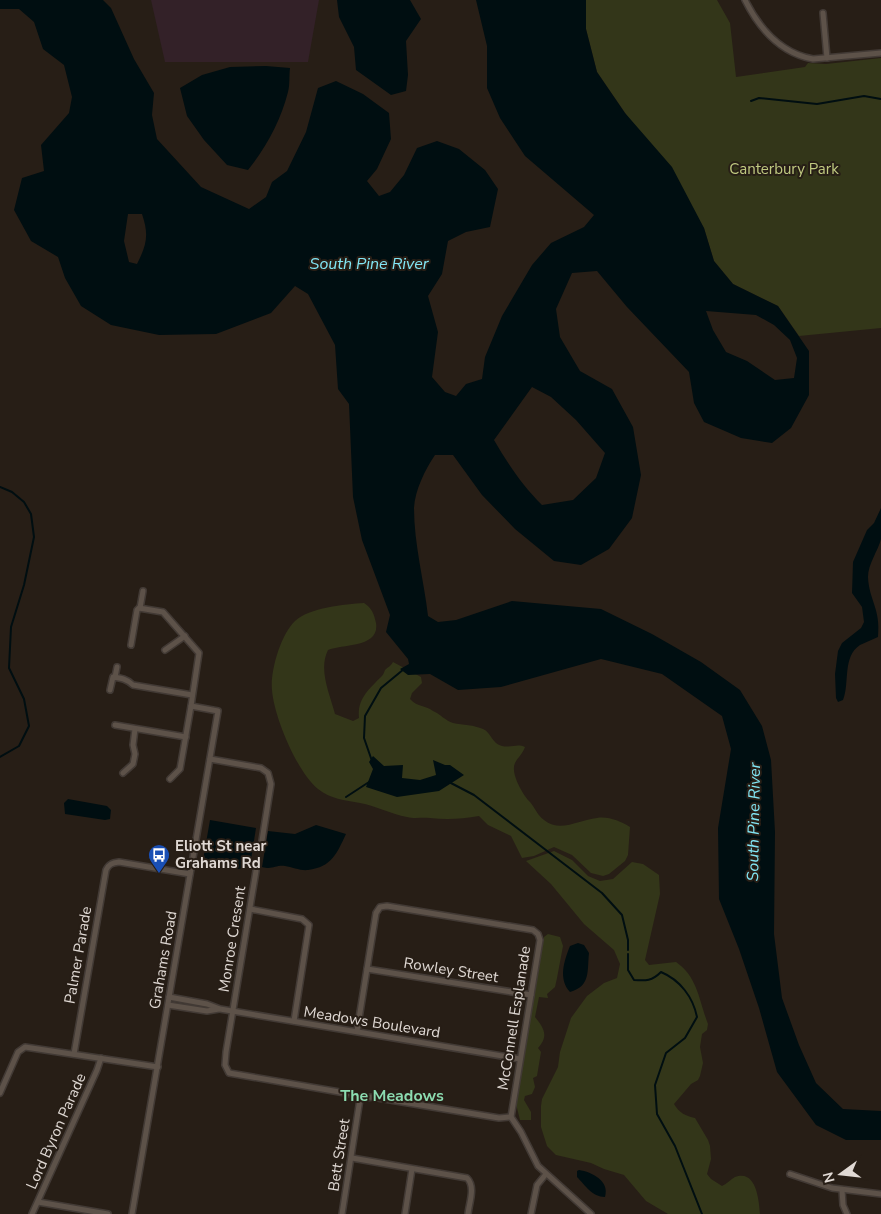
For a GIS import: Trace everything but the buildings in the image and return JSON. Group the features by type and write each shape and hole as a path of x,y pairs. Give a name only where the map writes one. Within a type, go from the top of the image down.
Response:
{"street":[{"path":"745,0 753,16 764,31 774,40 805,57 827,58 881,53"},
{"path":"823,12 827,58"},
{"path":"131,646 142,591"},
{"path":"140,608 163,612 199,653 180,770 170,779"},
{"path":"166,650 185,636"},
{"path":"110,690 111,680 115,677 117,667"},
{"path":"115,677 128,680 133,685 192,695"},
{"name":"Grahams Road","path":"132,1214 218,711 191,706"},
{"path":"115,725 186,737"},
{"path":"123,773 133,764 135,729"},
{"path":"210,759 261,768 268,773 271,784 260,847"},
{"name":"Palmer Parade","path":"74,1054 106,870 112,863 119,862 190,874"},
{"name":"Monroe Cresent","path":"256,871 225,1065 229,1073 351,1094 360,1099"},
{"name":"McConnell Esplanade","path":"356,1032 376,913 383,906 533,930 538,934 540,940 511,1117"},
{"path":"250,909 302,918 309,925 294,1021"},
{"name":"Rowley Street","path":"367,969 531,996"},
{"name":"Meadows Boulevard","path":"169,997 206,1004 220,1009 520,1059"},
{"name":"Meadows Boulevard","path":"168,1005 207,1011 220,1009"},
{"path":"0,1093 18,1052 29,1047 158,1067"},
{"name":"Lord Byron Parade","path":"32,1214 101,1058"},
{"path":"360,1099 372,1098 498,1118 511,1117 521,1132 535,1162 591,1214"},
{"name":"Bett Street","path":"342,1214 360,1099"},
{"path":"352,1158 467,1178 472,1187 468,1214"},
{"path":"405,1214 412,1169"},
{"path":"531,1214 535,1191 546,1174"},
{"path":"790,1174 842,1190 881,1194"},
{"path":"842,1190 843,1205 847,1214"},
{"path":"38,1202 108,1214"}],"shaded area":[{"path":"151,0 319,0 308,62 165,62"}],"green space":[{"name":"Canterbury Park","path":"586,0 717,0 730,23 736,77 805,67 808,63 826,64 881,58 881,328 799,336 778,306 733,284 714,261 704,228 597,72 586,29"},
{"path":"364,603 371,609 376,623 376,631 372,637 359,644 328,650 325,658 326,682 335,714 353,721 359,718 360,705 365,695 393,662 421,677 422,683 412,693 410,699 415,703 430,709 450,722 483,729 499,745 519,745 525,747 515,763 514,772 524,794 544,820 550,824 563,826 590,819 610,818 630,827 628,855 625,861 609,874 603,876 591,873 572,855 554,847 534,856 522,858 511,836 488,825 479,816 448,819 410,818 366,804 333,797 318,789 302,770 282,729 272,690 275,663 285,635 295,621 309,613 328,607"},
{"path":"554,851 572,860 588,876 600,881 613,879 632,862 643,864 659,875 660,894 645,960 649,965 676,962 683,968 697,990 708,1024 707,1030 702,1034 700,1047 703,1063 700,1076 674,1104 683,1114 695,1118 708,1140 711,1159 707,1174 722,1186 735,1177 742,1176 748,1178 755,1188 760,1214 668,1214 646,1201 624,1175 591,1163 556,1155 547,1146 541,1127 542,1099 558,1067 560,1052 571,1018 587,996 604,983 617,978 620,964 614,950 584,924 551,884 526,861"},
{"path":"548,934 560,937 563,946 555,987 547,994 548,998 539,997 535,1017 543,1028 544,1036 538,1048 541,1052 537,1076 533,1078 535,1087 532,1094 525,1096 524,1100 531,1112 531,1120 520,1120 516,1104 544,937"}],"water":[{"name":"South Pine River","path":"0,0 103,0 111,8 134,59 154,93 152,115 157,139 201,187 249,209 266,197 272,182 287,171 306,132 318,88 336,81 363,94 389,113 391,139 377,169 367,181 379,196 390,192 404,175 417,148 437,141 459,149 485,170 498,189 490,227 466,232 448,241 442,274 428,296 438,332 432,377 445,392 456,396 466,384 482,379 485,357 502,316 532,265 551,243 584,227 594,215 525,156 500,118 487,88 487,46 476,0 586,0 586,29 597,72 625,113 672,167 704,228 714,261 733,284 778,306 809,351 809,395 791,428 772,443 741,438 704,422 694,403 689,372 627,307 597,271 572,273 556,309 560,337 580,371 612,389 633,427 641,475 632,518 609,549 581,565 554,561 515,529 482,495 453,455 435,455 421,480 414,508 417,549 428,616 438,622 456,620 512,601 601,609 652,634 701,662 740,690 762,726 771,760 775,832 774,934 782,998 799,1045 816,1083 843,1109 881,1111 881,1140 846,1140 816,1125 777,1072 759,1008 739,949 719,899 718,828 731,749 722,716 662,674 601,659 501,687 458,690 430,674 408,675 400,669 409,664 408,659 386,632 390,615 362,540 353,497 349,404 338,389 335,345 308,294 295,286 271,313 216,334 159,335 111,325 81,306 65,278 58,257 31,241 14,210 22,178 44,171 41,145 69,113 72,97 64,65 43,49 34,22 19,9 0,9","holes":["128,214 142,214 146,228 145,245 137,264 129,262 124,241","706,311 756,315 774,325 790,340 797,358 794,378 775,380 747,361 726,352 713,330","532,387 551,397 576,420 605,453 596,478 573,500 542,505 516,474 494,440"]},
{"path":"337,0 410,0 421,19 406,41 408,75 406,91 391,95 356,70 354,47 339,17"},
{"path":"266,66 290,68 289,89 281,113 267,143 248,170 227,165 204,140 187,116 180,88 202,75 230,67"},
{"path":"881,508 881,539 868,577 870,592 878,619 878,637 860,645 854,650 849,663 843,700 838,702 836,698 835,674 838,651 842,643 861,628 864,622 862,607 852,593 853,562 867,530 874,523"},
{"path":"373,756 384,766 403,765 402,778 420,780 436,775 433,760 450,765 464,775 439,791 397,797 366,787 373,769 369,762"},
{"path":"68,799 107,806 111,810 110,819 105,820 65,814 64,803"},
{"path":"210,820 256,828 250,866 238,869 222,864 202,866"},
{"path":"316,825 346,834 333,858 323,866 308,870 285,866 262,867 268,831 295,834"},
{"path":"578,943 584,945 589,953 588,972 582,986 570,992 564,981 563,970 570,946"},
{"path":"579,1170 599,1178 605,1186 605,1197 596,1195 586,1187 577,1177 577,1171"}],"waterway":[{"path":"751,101 759,98 817,104 864,96 881,99"},
{"path":"0,487 12,492 24,502 31,514 34,537 24,585 11,627 9,668 24,699 29,726 19,746 0,757"},
{"path":"372,761 364,738 365,716 381,688 404,669"},
{"path":"346,797 369,782"},
{"path":"449,782 474,795 602,893 622,915 628,940 628,950"},
{"path":"628,954 628,970 634,980 649,980 661,972 668,975 685,990 697,1017 685,1038 666,1053 655,1085 657,1114 675,1146 702,1214"}],"place":[{"name":"Eliott St near Grahams Rd","path":"159,874"}],"district":[{"name":"The Meadows","path":"392,1095"}]}
